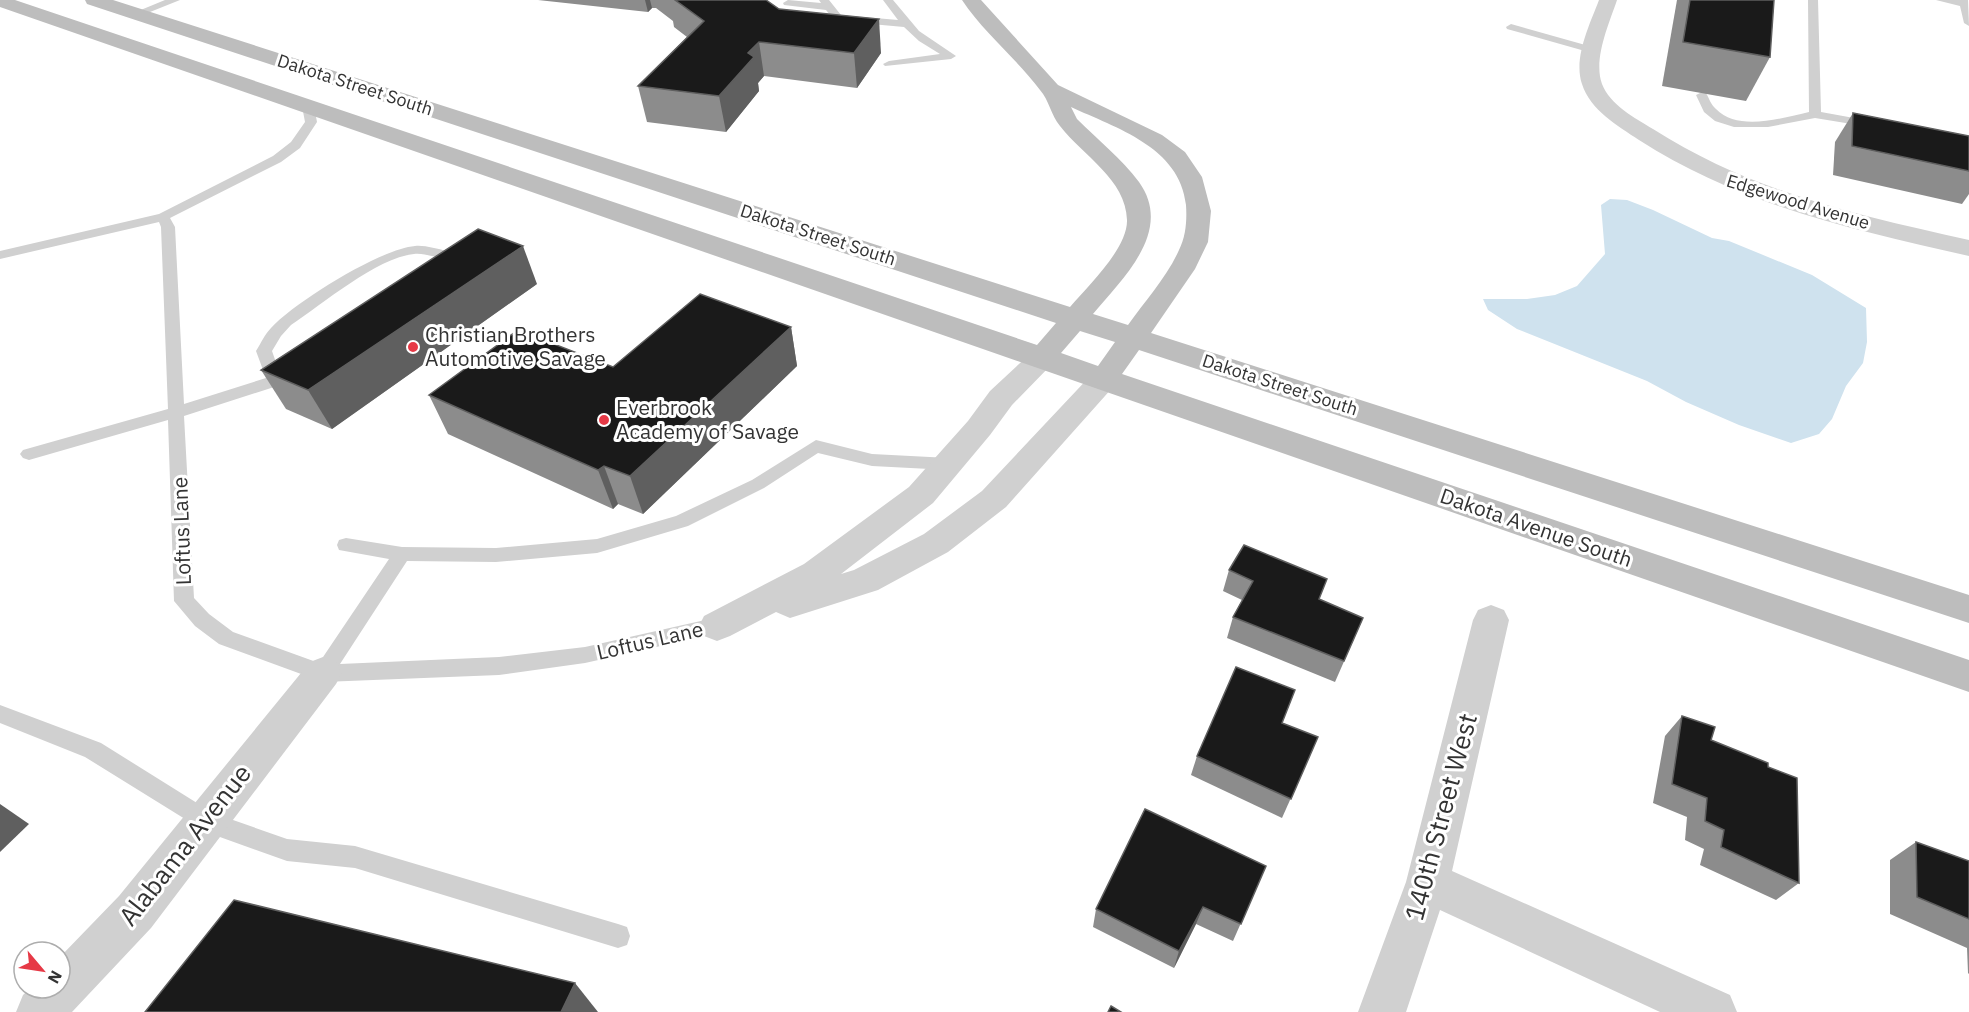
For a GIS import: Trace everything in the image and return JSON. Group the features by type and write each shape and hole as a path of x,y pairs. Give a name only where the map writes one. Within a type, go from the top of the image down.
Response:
{"main road":[{"name":"Dakota Street South","path":"94,0 1969,609"},
{"path":"971,0 1051,89 1068,122 1130,185 1136,201 1140,222 1135,239 1123,261 1042,358"},
{"name":"Dakota Street South","path":"0,1 1103,380"},
{"path":"1051,89 1135,128 1170,150 1187,169 1194,186 1199,210 1197,237 1182,266 1103,380"},
{"name":"Dakota Avenue South","path":"1103,380 1969,676"}],"street":[{"path":"1592,50 1608,0"},
{"name":"Edgewood Avenue","path":"1592,50 1591,82 1608,109 1670,152 1731,183 1834,216 1969,248"},
{"name":"Loftus Lane","path":"717,626 816,574 921,495 949,464 1001,398 1042,358"},
{"name":"Loftus Lane","path":"765,612 866,580 936,543 994,499 1103,380"},
{"name":"140th Street West","path":"1382,1012 1428,882 1491,620"},
{"name":"Alabama Avenue","path":"40,1012 135,912 323,673"},
{"path":"1428,882 1713,1012"}],"lane":[{"path":"136,14 176,0"},
{"path":"888,0 904,24 918,38 951,56 889,64"},
{"path":"1813,0 1815,114"},
{"path":"1941,0 1964,2 1969,23"},
{"path":"788,3 827,3 838,18 904,24"},
{"path":"1511,27 1592,50"},
{"path":"1702,95 1704,106 1713,115 1731,122 1772,125 1815,114 1884,128"},
{"path":"0,255 163,217 277,159 296,145 310,122 308,106"},
{"name":"Loftus Lane","path":"163,217 168,227 178,412 184,601 202,620 226,638 323,673 499,666 585,655 717,626 765,612"},
{"path":"275,382 264,351 275,333 286,322 372,265 397,254 415,250 442,254 452,268 446,281 436,288"},
{"path":"29,454 178,412 304,371"},
{"path":"346,545 402,554 496,555 597,546 682,521 758,484 816,446 872,460 949,464"},
{"path":"323,673 402,554"},
{"path":"0,714 93,750 206,821 287,850 355,857 618,936"}],"water":[{"path":"1610,199 1627,200 1712,238 1729,241 1812,275 1866,308 1867,342 1863,363 1846,386 1832,419 1819,434 1791,443 1739,425 1686,402 1647,381 1517,329 1488,310 1483,299 1527,299 1555,295 1577,286 1605,254 1601,205"}],"building":[{"path":"675,0 766,0 779,9 879,19 854,53 759,42 748,53 754,57 719,96 638,86 704,21"},
{"path":"1690,0 1774,0 1770,57 1683,42"},
{"path":"1853,113 1969,136 1969,171 1852,146"},
{"path":"478,229 523,246 308,390 261,370"},
{"path":"700,294 791,327 630,476 604,466 598,470 429,395 518,330 613,367"},
{"path":"1244,545 1327,579 1319,599 1363,618 1344,661 1233,617 1253,581 1229,570"},
{"path":"1236,667 1295,690 1282,723 1318,737 1291,799 1197,756"},
{"path":"1682,716 1715,727 1711,740 1768,763 1768,767 1797,778 1799,883 1721,847 1724,830 1705,821 1707,798 1672,784"},
{"path":"1145,809 1266,866 1241,924 1203,907 1179,951 1096,909"},
{"path":"1916,842 1969,861 1969,919 1917,897"},
{"path":"234,900 575,983 561,1012 145,1012"},
{"path":"1111,1006 1121,1012 1108,1012"}],"place":[{"name":"Christian Brothers Automotive Savage","path":"413,347"},
{"name":"Everbrook Academy of Savage","path":"604,420"}]}
